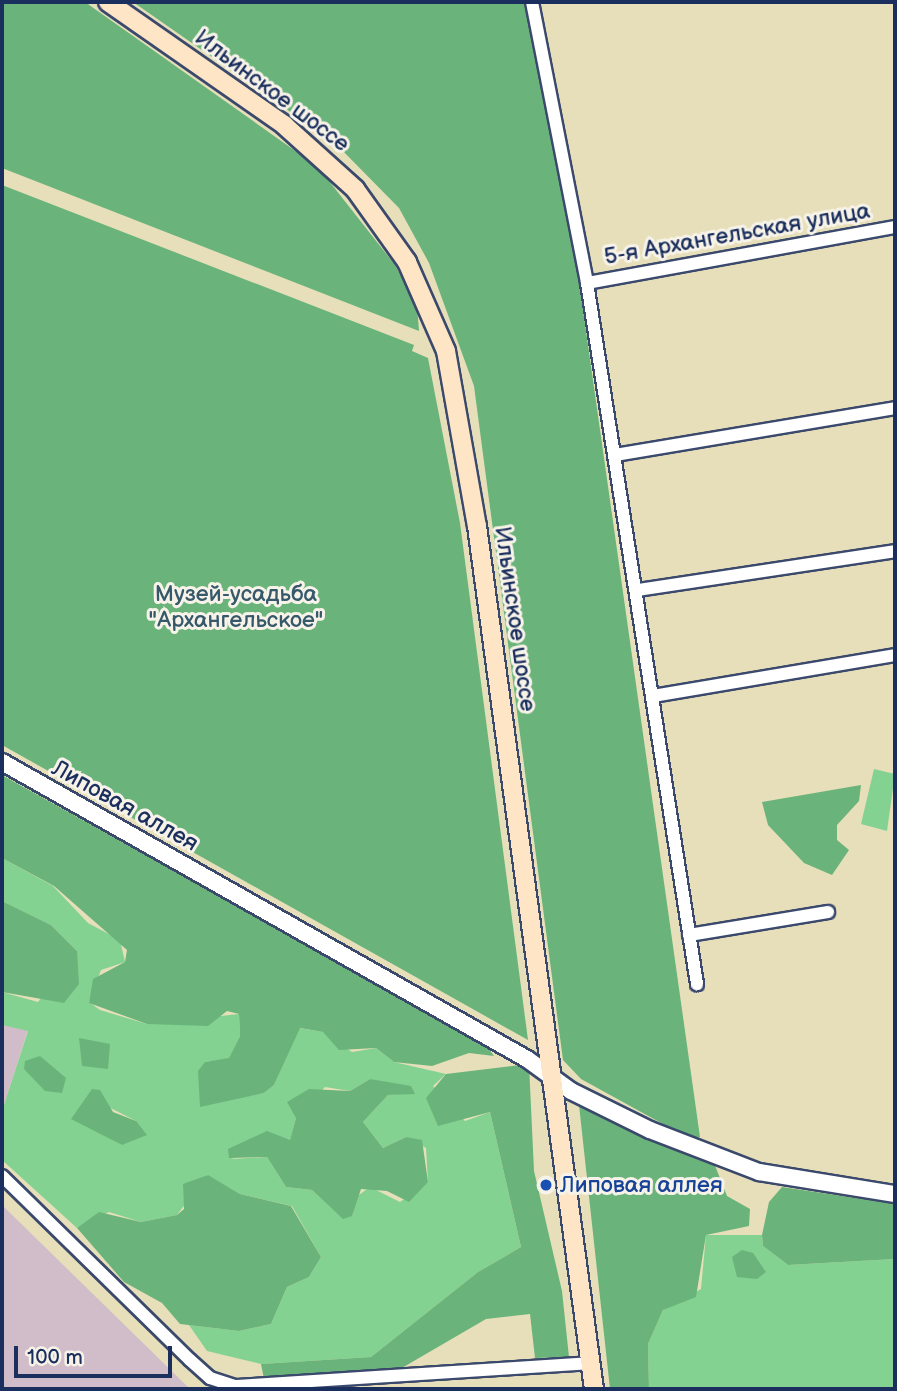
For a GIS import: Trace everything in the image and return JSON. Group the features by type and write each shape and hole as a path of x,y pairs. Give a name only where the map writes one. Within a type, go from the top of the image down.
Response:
{"main road":[{"name":"Ильинское шоссе","path":"108,2 325,158 384,226 427,302 446,351 462,423 594,1389"}],"street":[{"path":"532,2 587,283 638,590 697,984"},
{"name":"5-я Архангельская улица","path":"587,283 895,227"},
{"path":"615,455 895,408"},
{"path":"638,590 895,551"},
{"path":"653,696 895,655"},
{"name":"Липовая аллея","path":"2,762 552,1079 701,1154 781,1177 895,1194"},
{"path":"689,935 828,912"},
{"path":"2,1176 190,1360 210,1378 234,1386 590,1363"}],"shaded area":[{"path":"2,1025 28,1030 2,1111"},
{"path":"2,1205 190,1389 2,1389"}],"green space":[{"path":"2,2 85,2 318,167 395,265 417,306 419,331 2,168"},
{"path":"133,2 525,2 579,281 700,1137 692,1140 581,1079 563,1060 474,386 429,263 399,208 335,143"},
{"name":"Музей-усадьба \"Архангельское\"","path":"2,185 414,345 412,351 428,358 460,523 528,1040 2,745"},
{"path":"874,769 895,774 887,831 861,824"},
{"path":"2,775 486,1045 494,1056 469,1053 432,1066 394,1062 376,1048 339,1050 323,1032 300,1028 274,1085 264,1093 200,1107 198,1071 205,1062 229,1058 240,1036 239,1014 227,1011 208,1026 147,1024 89,1003 93,979 125,962 127,950 54,886 2,858"},
{"path":"861,785 859,801 837,825 837,840 849,850 832,875 804,863 768,825 762,802"},
{"path":"2,858 53,886 88,923 120,940 125,962 101,970 89,1002 100,1010 147,1024 239,1014 240,1036 229,1059 205,1062 203,1104 264,1093 274,1085 299,1028 323,1032 352,1052 376,1048 394,1062 446,1074 433,1086 465,1121 490,1112 521,1247 478,1272 371,1357 261,1364 207,1351 189,1325 239,1331 271,1324 287,1287 309,1277 321,1257 292,1206 240,1194 207,1175 177,1215 141,1222 109,1212 77,1228 2,1160 2,1111 28,1031 2,1025 2,992 38,1002 77,951 51,925 2,901","holes":["370,1079 414,1093 388,1095 363,1122 383,1148 406,1137 426,1148 428,1182 400,1202 370,1187 356,1197 352,1216 337,1213 312,1190 286,1187 267,1157 231,1159 290,1141 296,1118 325,1087 350,1091","87,1096 136,1121 122,1145 79,1119"]},
{"path":"2,901 51,925 77,951 79,984 64,1003 2,992"},
{"path":"79,1038 110,1044 108,1069 82,1066"},
{"path":"40,1056 66,1078 62,1093 45,1091 24,1069 25,1061"},
{"path":"529,1064 534,1171 562,1291 569,1357 535,1358 530,1314 486,1319 395,1372 264,1379 261,1364 371,1357 478,1272 521,1247 490,1112 438,1126 426,1098 446,1074"},
{"path":"370,1079 411,1086 415,1094 388,1095 363,1122 383,1148 406,1137 422,1140 428,1182 409,1202 387,1191 361,1189 352,1216 343,1219 312,1190 286,1187 267,1157 229,1158 228,1149 267,1131 290,1140 296,1118 287,1102 309,1089 350,1091"},
{"path":"92,1089 100,1090 113,1112 136,1121 147,1135 122,1145 71,1119"},
{"path":"579,1105 714,1163 727,1196 750,1209 749,1226 706,1235 696,1297 663,1310 648,1344 649,1389 610,1389"},
{"path":"208,1175 240,1194 291,1206 321,1257 309,1277 287,1287 271,1324 239,1331 180,1324 162,1303 124,1282 77,1228 99,1212 141,1222 177,1215 184,1209 183,1184"},
{"path":"782,1187 895,1204 895,1259 788,1265 763,1246 762,1235 769,1202"},
{"path":"706,1235 762,1235 763,1246 788,1265 895,1259 895,1389 649,1389 648,1344 663,1310 701,1289"},
{"path":"742,1250 753,1253 766,1272 757,1279 737,1277 732,1257"}],"place":[{"name":"Липовая аллея","path":"546,1185"}]}
